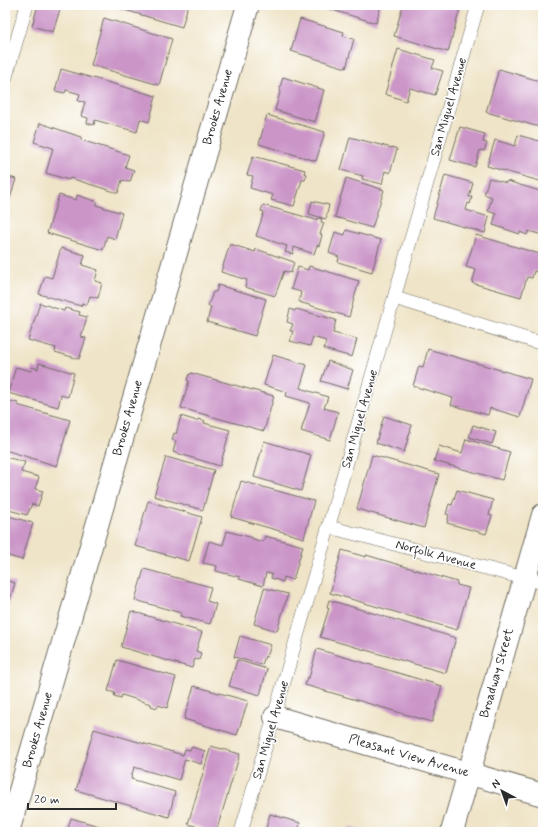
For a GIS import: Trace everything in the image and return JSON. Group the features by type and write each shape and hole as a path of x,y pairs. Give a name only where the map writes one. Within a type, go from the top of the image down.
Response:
{"street":[{"name":"Brooks Avenue","path":"8,832 248,5"},
{"name":"Broadway Street","path":"452,832 468,774 534,580 543,515"},
{"name":"Pleasant View Avenue","path":"274,718 543,795"}],"lane":[{"path":"5,80 27,5"},
{"name":"San Miguel Avenue","path":"241,832 478,5"},
{"path":"395,298 543,344"},
{"name":"Norfolk Avenue","path":"329,527 534,580"}],"building":[{"path":"38,5 61,6 53,32 32,26"},
{"path":"108,5 188,5 182,27"},
{"path":"315,5 381,5 376,23"},
{"path":"403,5 461,5 448,52 394,36"},
{"path":"104,18 172,39 159,85 91,65"},
{"path":"300,19 344,32 343,36 354,39 346,68 291,51"},
{"path":"398,49 435,60 432,68 443,71 435,95 410,88 406,101 385,94"},
{"path":"61,69 156,96 149,122 140,119 137,132 95,120 94,125 87,123 88,118 81,116 85,102 78,101 80,94 66,90 65,93 55,91"},
{"path":"499,69 543,82 543,128 486,112"},
{"path":"283,77 324,90 315,122 275,110"},
{"path":"267,115 325,132 316,161 259,144"},
{"path":"40,123 81,137 81,140 129,155 125,167 134,170 130,182 122,180 118,193 70,178 69,180 46,173 53,148 34,142"},
{"path":"460,127 485,134 483,142 487,143 484,151 480,150 475,167 450,160"},
{"path":"518,135 543,142 543,182 487,166 495,140 515,146"},
{"path":"350,137 397,149 390,173 385,171 382,184 362,179 363,176 341,170"},
{"path":"253,156 305,170 304,173 307,174 305,180 302,180 294,206 271,200 273,195 250,188 253,176 247,175"},
{"path":"445,175 473,183 469,197 472,197 466,210 489,217 485,233 433,218"},
{"path":"5,176 16,179 8,205 5,205"},
{"path":"346,178 384,190 372,228 335,217"},
{"path":"489,178 506,183 507,181 543,192 543,235 528,231 527,235 520,232 520,234 493,225 496,214 488,211 492,197 484,194"},
{"path":"59,195 76,200 77,195 98,202 96,205 122,213 115,239 107,236 103,250 47,233"},
{"path":"312,201 329,205 326,219 309,214"},
{"path":"263,205 316,220 318,218 322,219 321,222 324,223 320,234 322,235 319,246 317,245 314,254 294,247 293,254 285,252 287,246 256,236 264,212 261,211"},
{"path":"346,230 381,240 372,272 338,262 339,257 329,253 335,232 345,235"},
{"path":"476,235 543,255 543,274 534,271 532,278 527,277 521,297 472,283 476,270 466,267"},
{"path":"230,244 255,252 256,249 294,262 291,273 284,271 275,296 245,287 247,280 221,272"},
{"path":"61,248 85,255 82,265 98,270 95,281 102,283 98,298 90,296 87,305 82,303 81,306 39,294 45,276 52,278"},
{"path":"309,266 359,281 349,317 299,302 301,292 291,289 298,267 308,270"},
{"path":"218,285 266,299 255,336 207,322 211,307 208,306 213,292 216,292"},
{"path":"40,303 64,311 65,308 80,312 79,315 87,317 81,337 86,338 79,359 55,352 56,348 28,340"},
{"path":"290,309 295,311 296,309 336,320 333,333 357,339 352,357 324,349 326,341 313,337 310,346 290,341 293,331 290,331 293,324 287,322"},
{"path":"428,349 531,379 520,417 490,408 488,415 451,405 453,398 413,386 419,366 423,367"},
{"path":"273,355 307,365 300,388 328,397 324,408 338,412 330,440 301,431 310,403 286,396 287,392 264,385"},
{"path":"328,361 353,370 347,389 321,381"},
{"path":"39,363 74,373 68,397 61,395 58,407 8,393 16,367 31,371 32,367 38,369"},
{"path":"191,373 274,396 264,431 181,408 189,381 187,380 189,374 190,375"},
{"path":"5,400 18,403 17,405 70,420 57,466 5,450"},
{"path":"181,416 197,421 198,419 205,421 204,423 230,430 220,466 173,452 176,441 172,440 174,433 176,434"},
{"path":"384,416 412,425 404,452 376,443"},
{"path":"473,425 496,432 492,444 469,437"},
{"path":"466,439 510,452 502,480 434,461 439,446 462,453"},
{"path":"264,441 311,455 301,491 254,477"},
{"path":"372,455 439,474 424,528 357,509"},
{"path":"5,457 25,462 21,472 39,477 35,489 43,491 38,506 32,504 27,515 5,509"},
{"path":"166,457 214,470 203,510 154,496"},
{"path":"241,481 314,501 304,538 231,517"},
{"path":"457,490 493,500 489,515 492,516 486,534 447,523 449,515 446,514 449,504 452,505"},
{"path":"148,501 202,517 189,561 135,546"},
{"path":"5,515 33,523 22,560 5,555"},
{"path":"227,531 263,542 265,536 303,546 293,580 284,577 283,582 271,578 272,574 266,573 263,586 239,579 240,577 216,571 217,566 203,563 209,541 223,545"},
{"path":"342,550 366,557 366,555 457,582 457,585 469,588 457,630 330,593"},
{"path":"144,569 211,587 207,601 216,604 210,624 180,616 181,613 135,600"},
{"path":"5,580 15,583 8,606 5,606"},
{"path":"264,588 288,594 277,631 254,624"},
{"path":"329,600 456,638 446,673 320,637 329,608 327,607"},
{"path":"131,611 202,632 196,651 201,653 199,660 195,659 192,668 121,647"},
{"path":"240,636 271,645 267,657 265,656 262,665 234,657"},
{"path":"317,649 442,686 432,722 305,685 307,677 309,678"},
{"path":"117,660 176,677 167,708 158,705 157,708 151,706 151,704 122,695 121,698 114,696 115,693 108,691"},
{"path":"237,660 267,669 260,695 229,686"},
{"path":"194,686 248,701 237,735 184,719"},
{"path":"94,729 183,755 185,749 190,750 192,747 205,751 201,764 185,759 179,780 134,767 131,779 175,792 169,817 76,790"},
{"path":"211,746 240,754 216,832 188,824"},
{"path":"270,814 300,823 298,832 265,832"},
{"path":"71,818 120,832 67,832"},
{"path":"349,827 365,832 347,832"}]}
